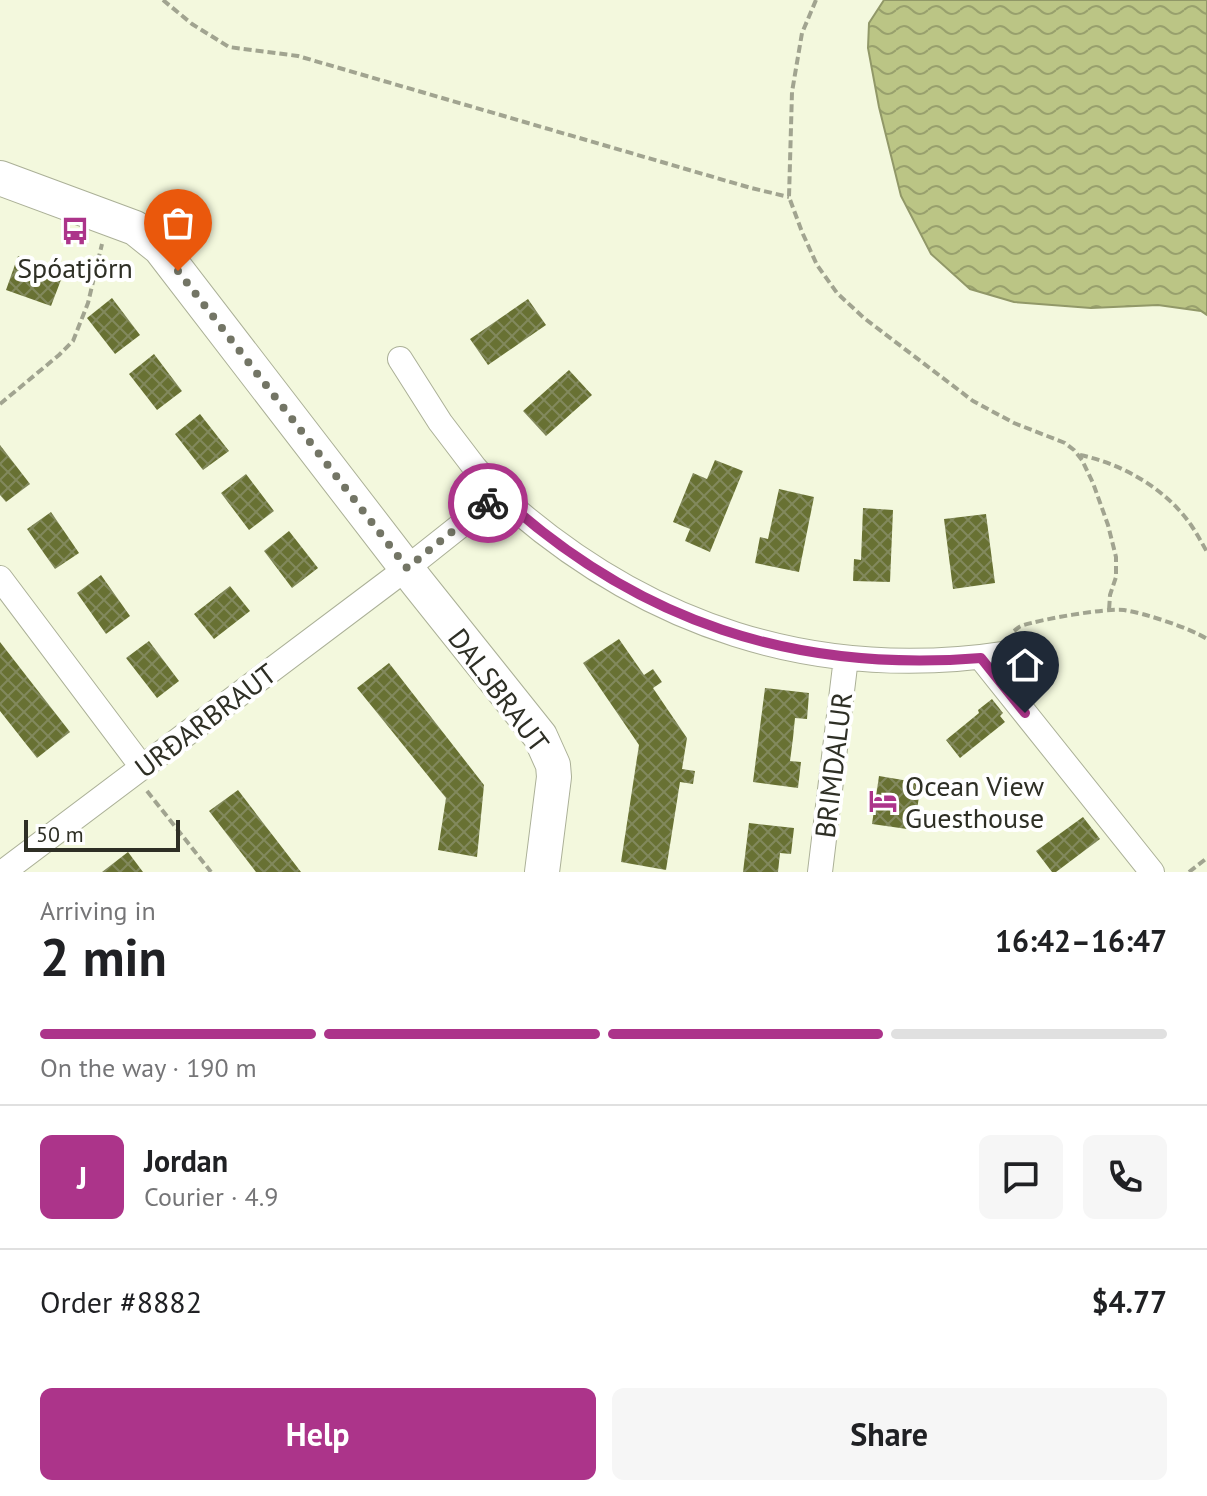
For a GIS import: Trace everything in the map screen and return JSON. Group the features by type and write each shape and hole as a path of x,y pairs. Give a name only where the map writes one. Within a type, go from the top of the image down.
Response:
{"street":[{"name":"DALSBRAUT","path":"0,178 135,228 160,248 540,736 548,750 554,777 542,872"},
{"path":"400,359 440,422 499,495 558,544 656,604 755,640 846,658 913,661 995,655 1152,872"},
{"name":"URÐARBRAUT","path":"3,872 145,779 499,495"},
{"path":"0,578 145,779"},
{"name":"BRIMDALUR","path":"820,872 846,658"}],"path":[{"path":"163,0 192,24 229,47 298,56 789,197"},
{"path":"171,0 171,7"},
{"path":"816,0 802,33 792,92 789,197 817,265 837,293 864,318 973,401 1014,423 1065,443 1078,454 1093,483 1116,557 1116,577 1109,611"},
{"path":"0,404 73,341 88,303 108,217"},
{"path":"1078,454 1096,458 1127,472 1164,495 1190,524 1207,552"},
{"path":"995,655 1021,625 1109,611 1123,610 1158,620 1207,639"},
{"path":"145,779 211,872"},
{"path":"1189,872 1207,858"}],"water":[{"path":"884,0 1207,0 1207,315 1201,311 1158,305 1091,308 1014,302 970,289 931,254 901,196 868,48 869,23"}],"building":[{"path":"18,256 64,272 51,306 6,290"},
{"path":"112,298 140,335 115,354 87,318"},
{"path":"528,299 546,325 488,365 470,339"},
{"path":"154,354 182,391 157,410 129,374"},
{"path":"569,370 592,395 546,436 523,411"},
{"path":"200,414 229,451 203,470 175,434"},
{"path":"0,445 30,484 6,502 0,495"},
{"path":"715,460 743,471 710,552 685,541 690,529 673,522 693,473 707,479"},
{"path":"246,474 274,511 249,530 221,493"},
{"path":"779,489 814,497 799,572 755,563 760,537 768,539"},
{"path":"863,508 893,510 890,582 853,581 854,559 861,560"},
{"path":"51,512 79,553 55,569 27,529"},
{"path":"986,514 995,583 953,589 944,519"},
{"path":"289,531 318,568 292,588 264,551"},
{"path":"101,575 130,616 106,634 77,593"},
{"path":"230,586 250,611 214,639 194,614"},
{"path":"619,639 644,675 653,669 662,682 653,688 687,738 682,769 695,771 693,784 680,782 666,870 621,862 639,745 583,663"},
{"path":"149,641 179,681 157,698 126,658"},
{"path":"0,642 70,732 37,758 0,711"},
{"path":"389,663 484,785 477,857 438,850 446,798 357,688"},
{"path":"765,688 809,693 807,719 795,718 790,761 801,762 798,788 753,782"},
{"path":"992,699 1003,713 1000,716 1005,722 960,758 946,740"},
{"path":"879,776 921,783 914,830 872,824"},
{"path":"238,790 301,872 256,872 209,811"},
{"path":"1083,817 1100,839 1052,872 1036,851"},
{"path":"749,823 794,828 791,854 780,853 778,872 743,872"},
{"path":"128,852 143,872 102,872"}],"way so far":[{"path":"178,271 407,568 488,503"}],"place":[{"name":"Spóatjörn","path":"75,231"},
{"name":"Ocean View Guesthouse","path":"883,801"}],"route":[{"path":"488,503 499,495 558,544 622,586 656,604 729,632 807,652 846,658 913,661 981,658 1025,713"}]}
